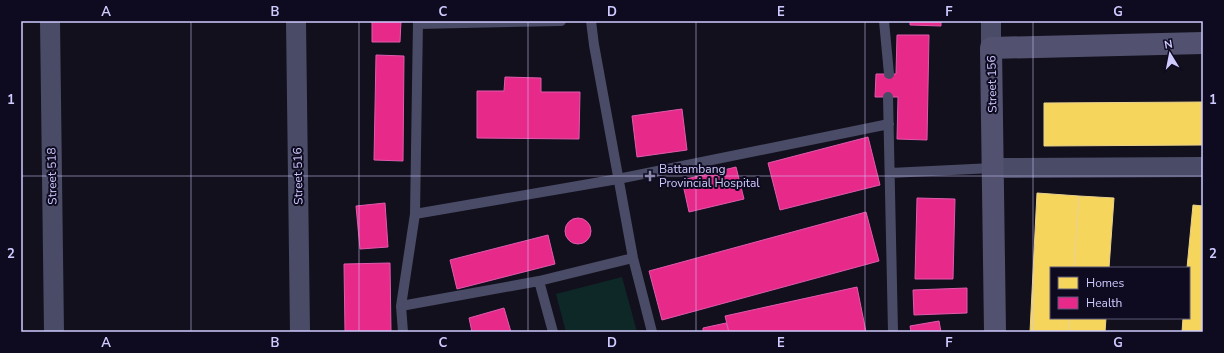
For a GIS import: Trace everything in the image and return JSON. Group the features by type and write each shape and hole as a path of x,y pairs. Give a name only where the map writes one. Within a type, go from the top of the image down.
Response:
{"street":[{"name":"Street 518","path":"50,21 54,332"},
{"name":"Street 516","path":"296,21 300,332"},
{"path":"991,21 991,48"},
{"name":"Street 156","path":"995,332 991,48 1203,43"},
{"path":"993,168 1203,167"}],"lane":[{"path":"403,332 401,306 415,214 418,22 561,21"},
{"path":"591,21 632,258 652,332"},
{"path":"884,21 889,74"},
{"path":"888,97 893,332"},
{"path":"415,214 618,179 889,124"},
{"path":"890,173 993,168"},
{"path":"401,306 539,281 632,258"},
{"path":"539,281 553,332"}],"green space":[{"path":"622,277 637,332 566,332 556,294"}],"building: Homes":[{"path":"1203,102 1203,145 1044,146 1044,103"},
{"path":"1037,193 1079,196 1074,267 1050,267 1050,319 1070,319 1069,332 1030,332"},
{"path":"1079,196 1114,198 1109,267 1074,267"},
{"path":"1193,205 1203,206 1203,332 1182,332 1183,319 1190,319 1190,267 1187,267"},
{"path":"1070,319 1106,319 1105,332 1069,332"}],"building: Health":[{"path":"372,21 401,21 400,42 372,42"},
{"path":"910,21 941,21 941,26 910,25"},
{"path":"897,35 929,35 927,140 897,139 898,97 875,97 876,74 896,74"},
{"path":"376,55 404,56 403,161 374,160"},
{"path":"505,77 541,78 541,92 580,92 579,139 477,138 477,91 504,91"},
{"path":"682,109 687,150 637,157 632,116"},
{"path":"868,137 880,185 780,210 768,163"},
{"path":"736,167 744,199 689,212 682,180"},
{"path":"917,198 955,199 953,279 915,279"},
{"path":"385,203 388,247 360,249 356,206"},
{"path":"866,212 879,261 662,320 649,271"},
{"path":"578,218 587,222 591,231 587,240 578,244 569,240 565,231 569,222"},
{"path":"548,235 555,264 457,289 450,260"},
{"path":"390,263 391,332 345,332 344,264"},
{"path":"857,287 866,332 729,332 725,316"},
{"path":"967,288 967,313 914,315 913,290"},
{"path":"504,308 511,332 472,332 469,318"},
{"path":"939,321 941,332 911,332 910,326"},
{"path":"726,323 729,332 703,332 703,328"}],"place":[{"name":"Battambang Provincial Hospital","path":"650,176"}]}
